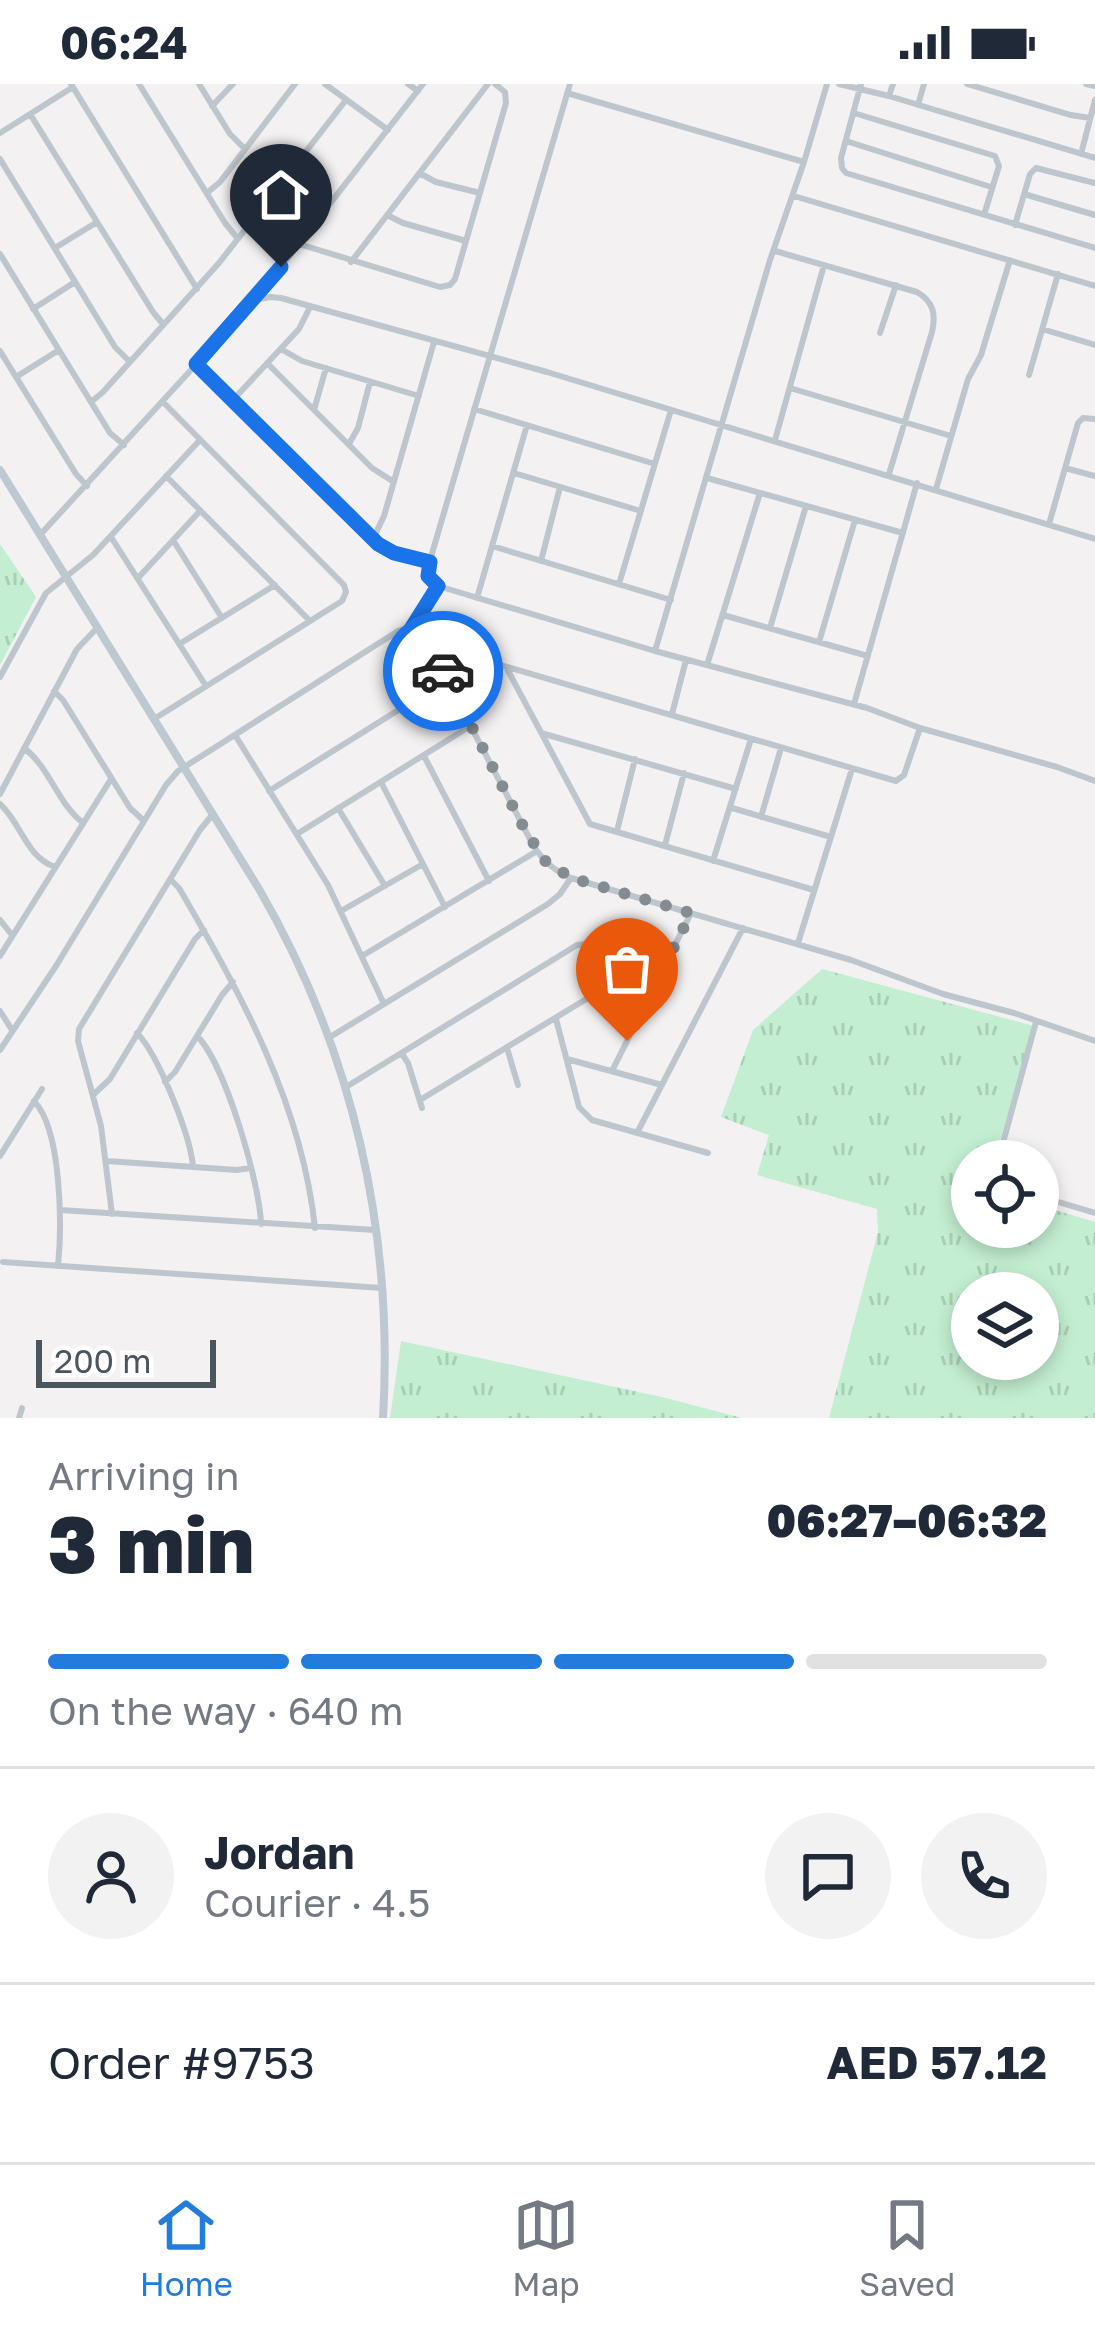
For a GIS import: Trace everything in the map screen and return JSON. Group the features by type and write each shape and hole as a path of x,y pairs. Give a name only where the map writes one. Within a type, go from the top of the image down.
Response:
{"street":[{"path":"139,84 224,224 238,238"},
{"path":"199,84 245,150"},
{"path":"212,106 233,84"},
{"path":"207,193 295,84"},
{"path":"325,84 388,130"},
{"path":"40,535 255,300 420,88 408,84"},
{"path":"298,244 351,262 445,287 454,279 466,242 507,100 505,92 492,84 351,262"},
{"path":"655,651 826,84"},
{"path":"839,84 1095,158"},
{"path":"890,96 893,84"},
{"path":"918,105 924,84"},
{"path":"967,84 1090,118"},
{"path":"1086,84 1095,86"},
{"path":"0,133 72,86 196,289"},
{"path":"858,86 840,161 846,173 1095,248"},
{"path":"804,162 568,88 428,576 438,586 477,598 854,705 1095,781"},
{"path":"91,402 196,289 346,100"},
{"path":"1081,154 1095,100"},
{"path":"854,113 995,155 999,164 984,215"},
{"path":"30,114 164,325"},
{"path":"846,141 992,187"},
{"path":"0,159 115,347 130,362"},
{"path":"1016,225 1030,172 1038,167 1095,183"},
{"path":"419,173 480,193"},
{"path":"1024,194 1095,215"},
{"path":"793,195 1095,286"},
{"path":"387,215 466,242"},
{"path":"55,248 97,222"},
{"path":"773,251 896,285 922,294 929,302 934,316 889,474"},
{"path":"0,254 113,437 124,445"},
{"path":"936,489 1010,260"},
{"path":"775,440 824,265"},
{"path":"1029,375 1058,274"},
{"path":"34,309 75,282"},
{"path":"880,334 896,285"},
{"path":"255,300 276,297 310,306 1095,538"},
{"path":"233,400 303,325 310,306"},
{"path":"1042,329 1095,344"},
{"path":"373,539 434,342"},
{"path":"280,349 296,359 418,396"},
{"path":"16,377 59,350"},
{"path":"1,353 87,486"},
{"path":"267,363 372,468 394,482"},
{"path":"196,364 373,539 389,551 430,562"},
{"path":"314,410 326,368"},
{"path":"349,445 370,382"},
{"path":"790,388 951,436"},
{"path":"154,718 344,599 346,592 163,402"},
{"path":"474,409 655,464"},
{"path":"619,584 671,410"},
{"path":"1049,524 1079,421 1095,419"},
{"path":"477,598 527,425"},
{"path":"0,677 42,598 87,561 200,440"},
{"path":"1065,468 1095,476"},
{"path":"0,470 284,933 330,1037 366,1162 378,1229 386,1358 383,1418"},
{"path":"514,473 641,511"},
{"path":"166,476 310,621"},
{"path":"706,478 903,533"},
{"path":"854,705 917,483"},
{"path":"541,561 560,487"},
{"path":"706,665 760,493"},
{"path":"770,628 806,506"},
{"path":"138,578 200,511"},
{"path":"819,642 855,520"},
{"path":"111,536 206,686"},
{"path":"173,540 222,618"},
{"path":"493,546 671,600"},
{"path":"180,644 274,585"},
{"path":"411,629 438,586"},
{"path":"723,615 868,656"},
{"path":"0,794 77,649 98,627"},
{"path":"0,1050 143,820 183,766 398,632 411,629 429,644 536,851 551,867 572,878 863,964 1095,1041"},
{"path":"429,644 899,781 920,728"},
{"path":"672,716 686,660"},
{"path":"506,667 590,824 814,890"},
{"path":"269,790 448,679"},
{"path":"54,692 132,812 143,820"},
{"path":"297,834 472,725"},
{"path":"541,733 736,789"},
{"path":"234,734 341,911 384,1004"},
{"path":"713,861 751,739"},
{"path":"24,748 82,822"},
{"path":"761,817 782,748"},
{"path":"423,755 488,880"},
{"path":"616,832 635,759"},
{"path":"798,944 852,769"},
{"path":"664,846 684,773"},
{"path":"0,956 111,779"},
{"path":"381,782 445,907"},
{"path":"0,804 33,854 55,867"},
{"path":"338,808 385,886"},
{"path":"732,808 830,837"},
{"path":"112,1214 107,1161 79,1029 213,814"},
{"path":"362,956 536,851"},
{"path":"341,911 423,864"},
{"path":"330,1037 548,904 572,878"},
{"path":"170,880 233,982 259,1036 286,1101 306,1171 315,1228"},
{"path":"612,1071 691,913"},
{"path":"0,920 12,935"},
{"path":"637,1133 743,928"},
{"path":"93,1095 110,1079 203,930"},
{"path":"346,1087 581,943 596,943 665,964"},
{"path":"165,1082 233,982"},
{"path":"401,1054 421,1104 583,1000 598,996 642,1011"},
{"path":"0,1011 12,1030"},
{"path":"555,1018 584,1115 708,1154"},
{"path":"1004,1140 1036,1022"},
{"path":"137,1034 165,1082 193,1167"},
{"path":"197,1036 218,1073 250,1168 261,1224"},
{"path":"507,1048 518,1085"},
{"path":"567,1059 662,1085"},
{"path":"0,1156 42,1089"},
{"path":"34,1101 44,1113 52,1146 60,1210 58,1266"},
{"path":"107,1161 250,1168"},
{"path":"1059,1202 1095,1213"},
{"path":"60,1210 378,1229"},
{"path":"3,1262 383,1288"},
{"path":"20,1418 22,1408"}],"green space":[{"path":"0,544 36,597 0,665"},
{"path":"822,969 1034,1026 1000,1140 951,1140 951,1248 1059,1248 1059,1211 1095,1222 1095,1418 829,1418 878,1232 877,1209 757,1175 769,1135 721,1117 753,1030"},
{"path":"401,1341 662,1397 742,1418 390,1418"}],"way so far":[{"path":"443,671 546,862 572,878 691,913 627,1041"}],"route":[{"path":"281,267 196,364 378,544 430,562 428,576 438,586 411,629 424,637 443,671"}]}
